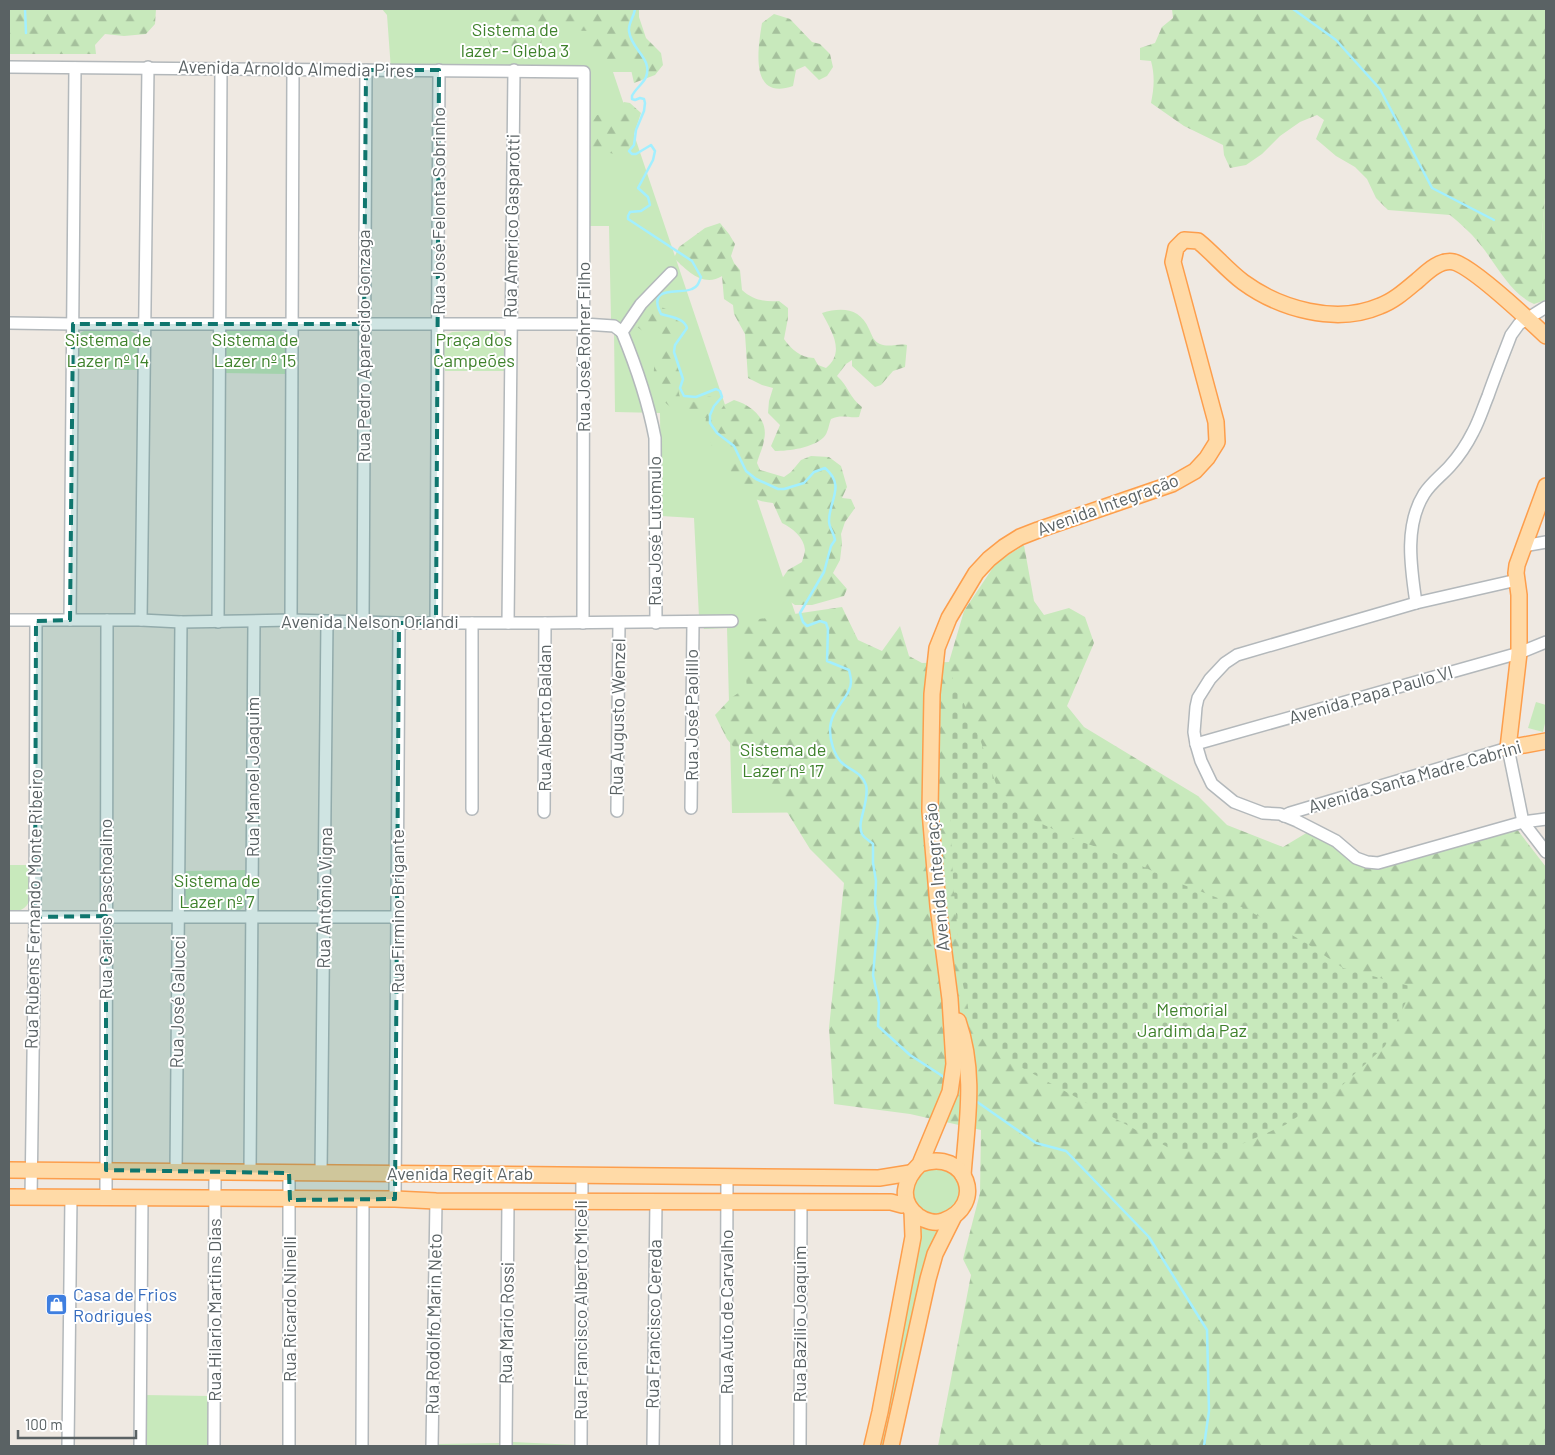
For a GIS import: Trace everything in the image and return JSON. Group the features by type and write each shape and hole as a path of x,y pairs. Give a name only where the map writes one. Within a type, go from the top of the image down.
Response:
{"main road":[{"name":"Avenida Integração","path":"915,1168 951,1083 954,1064 950,999 938,906 930,811 932,694 937,648 949,618 965,589 989,559 1004,547 1020,537 1038,530 1172,484 1195,471 1207,458 1217,442 1216,422 1173,262 1176,248 1184,240 1198,241 1242,281 1257,291 1276,302 1311,313 1363,312 1381,306 1400,295 1434,267 1443,263 1453,262 1478,277 1546,336"},
{"path":"1508,748 1519,653 1517,565 1546,486"},
{"name":"Avenida Santa Madre Cabrini","path":"1508,748 1546,741"},
{"name":"Avenida Integração","path":"950,999 959,1024 968,1061 969,1096 963,1175"},
{"path":"872,1446 913,1237 905,1185 915,1168 931,1160 943,1160 954,1166 963,1175 967,1185 967,1195 964,1206 953,1218 935,1254 891,1446"},
{"name":"Avenida Regit Arab","path":"9,1170 879,1178 915,1168"},
{"name":"Avenida Regit Arab","path":"9,1198 891,1202 909,1207"},
{"path":"909,1207 919,1217 929,1221 939,1222 953,1218"}],"street":[{"name":"Avenida Arnoldo Almedia Pires","path":"9,67 584,72"},
{"path":"142,620 148,67"},
{"path":"70,620 75,68"},
{"path":"218,622 221,69"},
{"path":"291,620 293,69"},
{"name":"Rua Pedro Aparecido Gonzaga","path":"363,621 366,70"},
{"name":"Rua José Felonta Sobrinho","path":"436,622 439,70"},
{"name":"Rua Americo Gasparotti","path":"508,623 514,70"},
{"name":"Rua José Rohrer Filho","path":"583,623 584,72"},
{"path":"9,323 584,324 614,326 622,332 641,304 671,273"},
{"path":"1416,603 1410,554 1414,522 1423,494 1463,450 1478,423 1511,335 1527,318 1546,307"},
{"name":"Rua José Lutomulo","path":"622,332 650,409 655,438 656,623"},
{"path":"1523,546 1546,542"},
{"path":"1516,580 1416,603 1237,655 1218,670 1198,698 1194,718 1196,744 1201,762 1212,784 1234,802 1263,813 1284,816 1336,841 1356,858 1367,862 1378,863 1523,822 1546,819"},
{"name":"Avenida Nelson Orlandi","path":"9,620 142,620 181,622 291,620 399,623 732,622"},
{"name":"Rua Carlos Paschoalino","path":"106,1198 107,620"},
{"name":"Rua Rubens Fernando Monte Ribeiro","path":"31,1198 36,621"},
{"name":"Rua José Galucci","path":"176,1172 181,622"},
{"name":"Rua Manoel Joaquim","path":"250,1172 254,622"},
{"name":"Rua Antônio Vigna","path":"321,1173 327,622"},
{"name":"Rua Firmino Brigante","path":"395,1199 397,1174 399,623"},
{"path":"472,623 472,809"},
{"name":"Rua Alberto Baldan","path":"544,812 545,623"},
{"name":"Rua Augusto Wenzel","path":"617,811 619,623"},
{"name":"Rua José Paolillo","path":"691,808 693,623"},
{"name":"Avenida Papa Paulo VI","path":"1196,744 1519,653 1546,642"},
{"path":"1508,748 1523,822 1546,852"},
{"name":"Avenida Santa Madre Cabrini","path":"1284,816 1508,748"},
{"path":"9,917 398,917"},
{"name":"Rua Hilario Martins Dias","path":"214,1446 215,1173"},
{"name":"Rua Ricardo Ninelli","path":"289,1446 290,1173"},
{"name":"Rua Francisco Alberto Miceli","path":"581,1446 582,1174"},
{"name":"Rua Auto de Carvalho","path":"726,1446 727,1177"},
{"path":"68,1446 71,1198"},
{"path":"140,1446 142,1199"},
{"path":"362,1446 363,1199"},
{"name":"Rua Rodolfo Marin Neto","path":"432,1446 436,1201"},
{"name":"Rua Mario Rossi","path":"506,1446 508,1201"},
{"name":"Rua Francisco Cereda","path":"653,1446 656,1201"},
{"name":"Rua Bazilio Joaquim","path":"800,1446 801,1202"}],"highlighted area":[{"path":"366,70 439,70 436,623 399,623 395,1199 290,1200 289,1173 106,1170 106,916 35,917 36,621 70,620 73,324 364,324"}],"green space":[{"path":"9,9 156,9 155,24 146,34 124,36 105,34 95,45 96,54 9,54"},
{"name":"Sistema de Lazer nº 17","path":"382,9 634,9 647,72 613,72 826,705 852,812 732,813 727,628 704,629 699,617 694,518 661,516 660,413 615,412 614,331 589,320 611,319 609,226 589,226 584,72 391,70 387,15"},
{"name":"Sistema de lazer - Gleba 3","path":"495,9 639,9 639,17 646,38 661,53 663,65 655,75 634,83 630,65 623,59 614,72 593,59 593,31 543,30 539,61 532,62 518,49 509,45 504,44 491,47 488,40 493,31 503,23 494,14"},
{"path":"1172,9 1546,9 1546,186 1541,243 1546,243 1546,300 1534,304 1517,293 1476,239 1450,215 1388,210 1376,198 1367,179 1355,167 1336,156 1316,139 1324,120 1317,115 1300,122 1280,136 1262,154 1246,165 1230,168 1224,155 1223,145 1184,126 1151,103 1154,82 1151,61 1140,60 1140,48 1155,43 1162,27 1173,18"},
{"path":"774,14 790,19 812,42 820,44 830,54 833,67 827,76 819,80 805,66 796,70 793,86 779,89 769,86 763,79 758,58 762,23"},
{"path":"624,102 630,103 641,113 631,143 625,154 619,155 601,151 588,152 589,127 597,115 612,112"},
{"path":"1546,186 1546,243 1541,243"},
{"path":"720,223 735,244 731,256 740,270 742,290 759,300 779,301 788,308 784,339 797,352 809,358 814,358 818,365 826,368 832,362 836,348 835,341 822,313 837,310 850,311 861,317 874,340 880,344 887,346 907,345 905,367 893,371 881,385 875,387 852,366 852,360 846,364 837,376 862,407 859,417 842,416 831,419 825,435 814,444 781,451 775,451 771,446 780,425 768,413 773,388 748,378 745,334 734,314 733,305 724,299 722,276 709,280 702,279 690,273 674,258 679,247 705,228"},
{"path":"652,303 666,309 682,325 672,351 680,376 679,392 681,399 696,402 709,396 715,398 715,401 710,402 707,413 718,414 724,405 734,400 747,405 761,419 765,432 763,446 757,463 760,470 784,477 801,460 811,456 829,457 841,466 847,487 842,498 851,499 855,508 845,522 841,534 840,560 833,573 847,589 844,596 812,605 795,605 783,597 781,580 788,570 802,562 805,550 804,545 800,537 793,530 782,523 773,503 752,498 737,486 733,480 728,459 723,451 713,449 705,427 706,418 680,412 669,406 661,398 654,381 655,361 660,339 654,333 644,332 637,327 636,319"},
{"name":"Sistema de Lazer nº 15","path":"275,328 285,333 287,374 223,373 224,335 227,330"},
{"name":"Sistema de Lazer nº 14","path":"128,330 138,335 140,370 76,369 76,342 80,333 84,331"},
{"name":"Praça dos Campeões","path":"493,330 502,337 506,347 506,371 445,371 443,343 445,336 452,332"},
{"path":"1024,545 1034,601 1044,615 1069,608 1085,617 1094,643 1067,706 1084,727 1198,796 1227,825 1283,847 1308,832 1335,845 1351,862 1372,867 1399,864 1516,828 1546,867 1546,1446 938,1446 971,1275 963,1259 980,1193 981,1130 910,1114 834,1104 829,1028 844,883 810,849 784,807 727,739 715,715 731,698 747,687 739,622 842,607 858,640 882,651 900,626 909,656 922,663 949,662 964,611 996,563"},
{"name":"Memorial Jardim da Paz","path":"949,670 981,742 996,784 1018,813 1079,841 1114,853 1176,882 1244,908 1306,943 1343,968 1413,987 1385,1046 1336,1091 1285,1125 1221,1153 1171,1149 1004,1058 970,1017 962,980 953,881 948,749"},
{"path":"1536,702 1546,705 1546,719 1543,732 1528,728"},
{"path":"9,865 30,865 31,890 25,908 9,912"},
{"name":"Sistema de Lazer nº 7","path":"248,870 248,895 245,905 241,909 235,912 194,912 189,910 185,898 185,871"},
{"path":"935,1165 958,1176 962,1197 944,1216 923,1213 911,1195 916,1175"},
{"path":"915,1221 941,1225 885,1446 877,1446 920,1245"},
{"path":"144,1395 211,1396 209,1446 144,1446"},
{"path":"512,1442 577,1445 577,1446 512,1446"},
{"path":"503,1443 503,1446 437,1446 437,1444"}],"waterway":[{"path":"25,9 26,33"},
{"path":"635,9 629,25 629,31 633,44 647,64 647,70 645,80 632,96 632,99 635,100 644,99 645,103 644,111 636,130 634,145 629,151 632,154 636,154 651,145 655,151 653,160 638,188 648,197 650,205 641,211 630,212 628,219 692,261 701,277 694,288 687,291 666,292 658,298 661,314 680,320 687,328 675,345 674,352 683,379 680,388 684,396 696,397 716,389 720,391 722,397 714,406 710,415 710,423 717,433 734,446 746,471 756,479 778,489 784,489 804,483 814,472 825,468 834,481 835,493 829,521 835,540 831,546 824,572 800,613 803,622 807,626 820,621 826,623 828,629 827,661 849,670 850,688 833,716 830,734 836,755 844,765 862,777 867,791 861,829 863,835 873,844 873,863 876,881 875,904 878,920 873,975 879,1003 878,1026 910,1055 947,1079"},
{"path":"1293,9 1336,40 1380,89 1432,188 1494,220"},
{"path":"973,1099 1036,1143 1066,1151 1149,1237 1207,1330 1209,1411 1204,1446"}],"place":[{"name":"Casa de Frios Rodrigues","path":"57,1305"}]}
